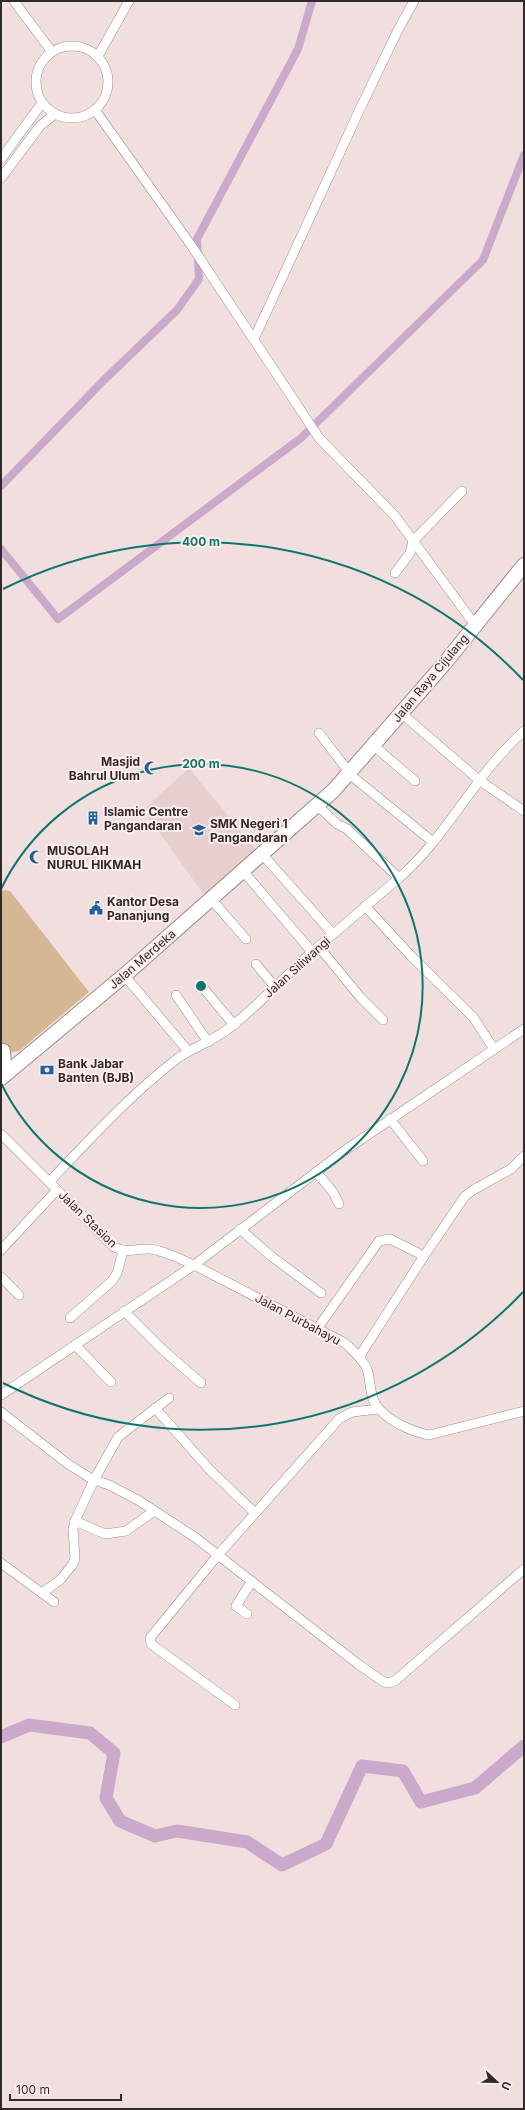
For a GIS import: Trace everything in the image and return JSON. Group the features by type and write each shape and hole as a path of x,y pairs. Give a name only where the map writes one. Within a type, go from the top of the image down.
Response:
{"highway":[{"name":"Jalan Raya Cijulang","path":"334,790 401,713 524,565"},
{"name":"Jalan Merdeka","path":"1,1078 24,1057 124,975 334,790"},
{"path":"2,1050 17,1057 24,1057"},
{"path":"1,1078 4,1066 2,1050"}],"street":[{"path":"14,1 52,52"},
{"path":"98,56 129,1"},
{"path":"254,339 359,111 398,30 414,1"},
{"path":"70,45 90,50 98,56 108,73 108,83 106,93 95,110 86,115 75,118 55,114 42,103 38,91 38,75 44,60 52,52 70,45"},
{"path":"1,159 42,103"},
{"path":"95,110 191,245 319,438 395,516 475,625"},
{"path":"1,178 40,126 55,114"},
{"path":"395,573 410,553 413,541 462,491"},
{"path":"401,713 479,780 524,811"},
{"name":"Jalan Siliwangi","path":"49,1182 89,1139 157,1076 188,1051 208,1042 234,1025 316,949 399,878 433,842 466,800 485,770 524,730"},
{"path":"319,733 348,773 433,842"},
{"path":"373,745 415,781"},
{"path":"316,805 337,824 347,829 399,878"},
{"path":"262,854 333,934"},
{"path":"243,871 383,1020"},
{"path":"211,899 246,939"},
{"path":"365,906 411,956 472,1017 494,1049"},
{"path":"256,964 275,987"},
{"path":"124,975 188,1051"},
{"path":"205,990 234,1025"},
{"path":"176,995 208,1042"},
{"path":"1,1395 194,1265 316,1172 390,1119 524,1029"},
{"path":"390,1119 423,1161"},
{"name":"Jalan Stasion","path":"1,1134 110,1243 123,1251 141,1249 160,1251 194,1265"},
{"path":"359,1357 424,1256 469,1193 511,1169 524,1156"},
{"path":"316,1172 333,1192 339,1204"},
{"path":"1,1250 57,1190"},
{"path":"240,1229 271,1256 321,1293"},
{"path":"317,1329 379,1241 390,1238 424,1256"},
{"path":"70,1318 112,1281 117,1273 123,1251"},
{"name":"Jalan Purbahayu","path":"194,1265 345,1343 359,1357 366,1368 373,1399 379,1409 399,1424 416,1433 429,1435 524,1411"},
{"path":"1,1277 19,1295"},
{"path":"124,1311 158,1346 201,1383"},
{"path":"75,1344 111,1382"},
{"path":"42,1593 60,1580 73,1564 75,1558 73,1530 78,1523 94,1480 118,1437 169,1398"},
{"path":"155,1408 210,1470 255,1514"},
{"path":"235,1705 186,1671 149,1640 218,1555 343,1416 352,1412 379,1409"},
{"path":"1,1412 68,1464 94,1480 122,1491 154,1510 218,1555 358,1664 376,1677 388,1683 396,1680 524,1569"},
{"path":"78,1523 105,1534 126,1532 154,1510"},
{"path":"1,1563 54,1602"},
{"path":"247,1614 236,1606 252,1581"}],"shaded area":[{"name":"SMK Negeri 1 Pangandaran","path":"189,768 256,850 205,896 143,810"},
{"path":"3,890 10,891 89,992 19,1051 12,1052 1,1043 1,892"}],"waterway":[{"path":"1,486 104,380 177,310 199,279 197,239 298,49 312,1"},
{"path":"1,549 58,619 301,438 483,260 524,155"},
{"path":"1,1737 29,1725 90,1733 114,1753 106,1798 120,1821 155,1836 177,1831 247,1842 282,1865 326,1844 362,1766 403,1771 421,1802 475,1788 524,1746"}],"place":[{"name":"Masjid Bahrul Ulum","path":"151,768"},
{"name":"Islamic Centre Pangandaran","path":"93,818"},
{"name":"SMK Negeri 1 Pangandaran","path":"199,830"},
{"name":"MUSOLAH NURUL HIKMAH","path":"36,857"},
{"name":"Kantor Desa Pananjung","path":"96,908"},
{"name":"Bank Jabar Banten (BJB)","path":"47,1070"}]}
